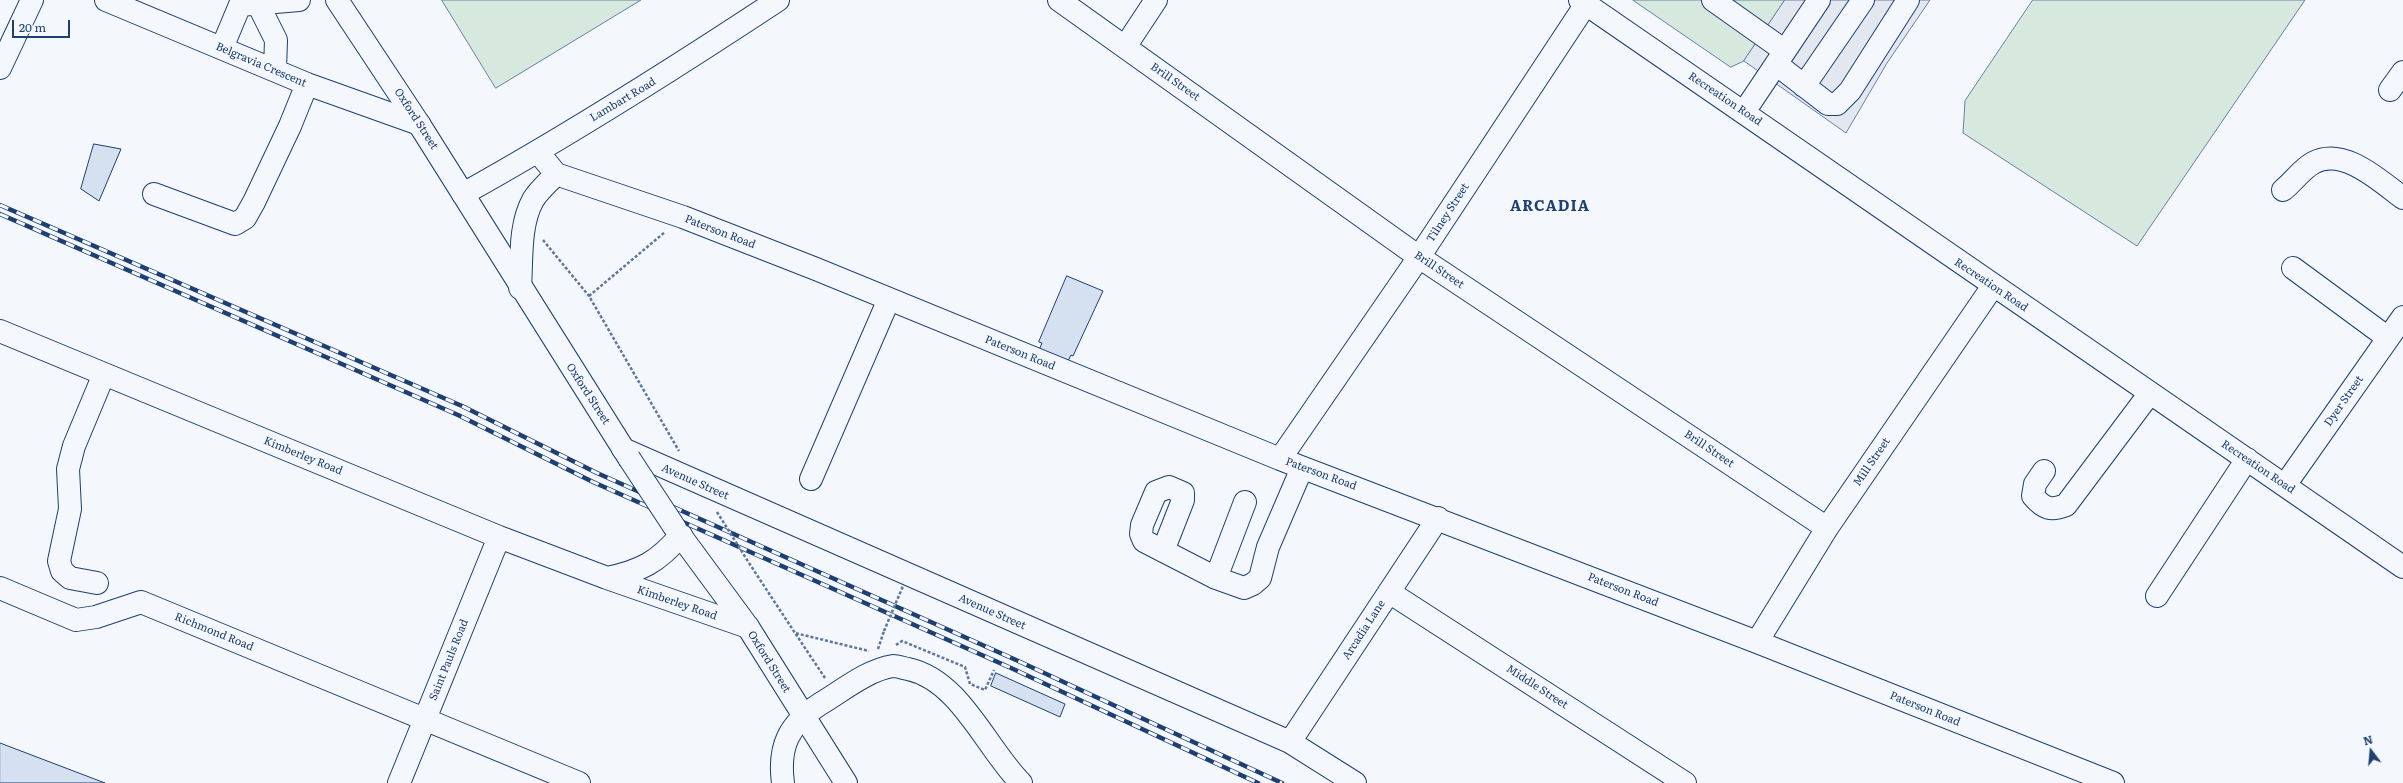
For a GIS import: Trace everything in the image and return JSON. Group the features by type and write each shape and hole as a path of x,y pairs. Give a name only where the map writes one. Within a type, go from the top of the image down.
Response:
{"street":[{"path":"0,68 32,0"},
{"name":"Belgravia Crescent","path":"106,0 307,84 419,124"},
{"path":"247,3 299,0"},
{"name":"Oxford Street","path":"337,0 419,124 520,288 626,453 678,531 748,627 846,783"},
{"name":"Lambart Road","path":"463,194 538,152 659,78 778,0"},
{"name":"Brill Street","path":"1059,0 1419,257 1827,528"},
{"path":"1125,47 1156,0"},
{"path":"1713,0 1780,58 1804,86 1828,104 1837,104 1844,98 1908,0"},
{"path":"1744,112 1819,0"},
{"path":"1804,86 1863,0"},
{"name":"Recreation Road","path":"1583,2 1744,112 1993,286 2248,459 2403,567"},
{"name":"Tilney Street","path":"1280,459 1419,257 1583,2"},
{"path":"222,48 247,3"},
{"path":"247,3 276,40 275,70"},
{"path":"2390,90 2403,72"},
{"path":"154,194 235,224 242,222 290,126 307,84"},
{"path":"520,288 526,220 534,200 556,174 538,152"},
{"path":"2283,190 2314,163 2338,158 2366,171 2403,198"},
{"name":"Paterson Road","path":"556,174 683,217 889,299 1302,468 1438,518 2113,783"},
{"path":"2293,268 2388,338"},
{"name":"Mill Street","path":"1757,642 1827,528 1993,286"},
{"path":"811,479 889,299"},
{"name":"Dyer Street","path":"2285,485 2403,317"},
{"name":"Kimberley Road","path":"0,331 499,537 607,578 748,627"},
{"path":"97,583 70,578 62,571 59,561 70,508 68,469 74,446 104,374"},
{"path":"2044,471 2035,484 2033,496 2041,506 2054,510 2066,505 2150,393"},
{"name":"Avenue Street","path":"626,453 698,483 1290,742 1355,783"},
{"path":"2157,596 2248,459"},
{"path":"1163,551 1216,578 1244,588 1253,584 1260,578 1268,547 1302,468"},
{"path":"1216,578 1245,502"},
{"name":"Arcadia Lane","path":"1290,742 1438,518"},
{"name":"Kimberley Road","path":"607,578 634,573 653,562 678,531"},
{"name":"Saint Pauls Road","path":"399,783 499,537"},
{"name":"Richmond Road","path":"0,588 76,620 96,617 141,602 579,783"},
{"name":"Middle Street","path":"1389,592 1685,783"},
{"path":"783,783 783,750 791,733 803,715 868,675 894,666 914,670 932,678 953,696 1021,783"}],"path":[{"path":"589,296 683,217"},
{"path":"526,220 589,296 682,457"},
{"path":"698,483 836,694"},
{"path":"879,645 903,586"},
{"path":"795,633 876,653"},
{"path":"990,679 994,670"}],"shaded area":[{"path":"442,0 641,0 496,88"},
{"path":"1633,0 1785,0 1744,61 1731,67"},
{"path":"1785,0 1930,0 1887,63 1846,133 1744,61"},
{"path":"2033,0 2305,0 2137,246 1963,133 1965,101"}],"building":[{"path":"94,144 121,149 99,201 81,189"},
{"path":"1067,276 1103,291 1073,356 1071,355 1068,361 1039,350 1042,343 1039,342"},
{"path":"996,673 1065,704 1060,717 991,686"},
{"path":"0,743 105,783 0,783"}],"railway":[{"path":"0,205 462,406 597,473 1016,660 1282,783"},
{"path":"0,214 458,415 593,482 1011,668 1258,783"}],"district":[{"name":"ARCADIA","path":"1550,207"}]}
